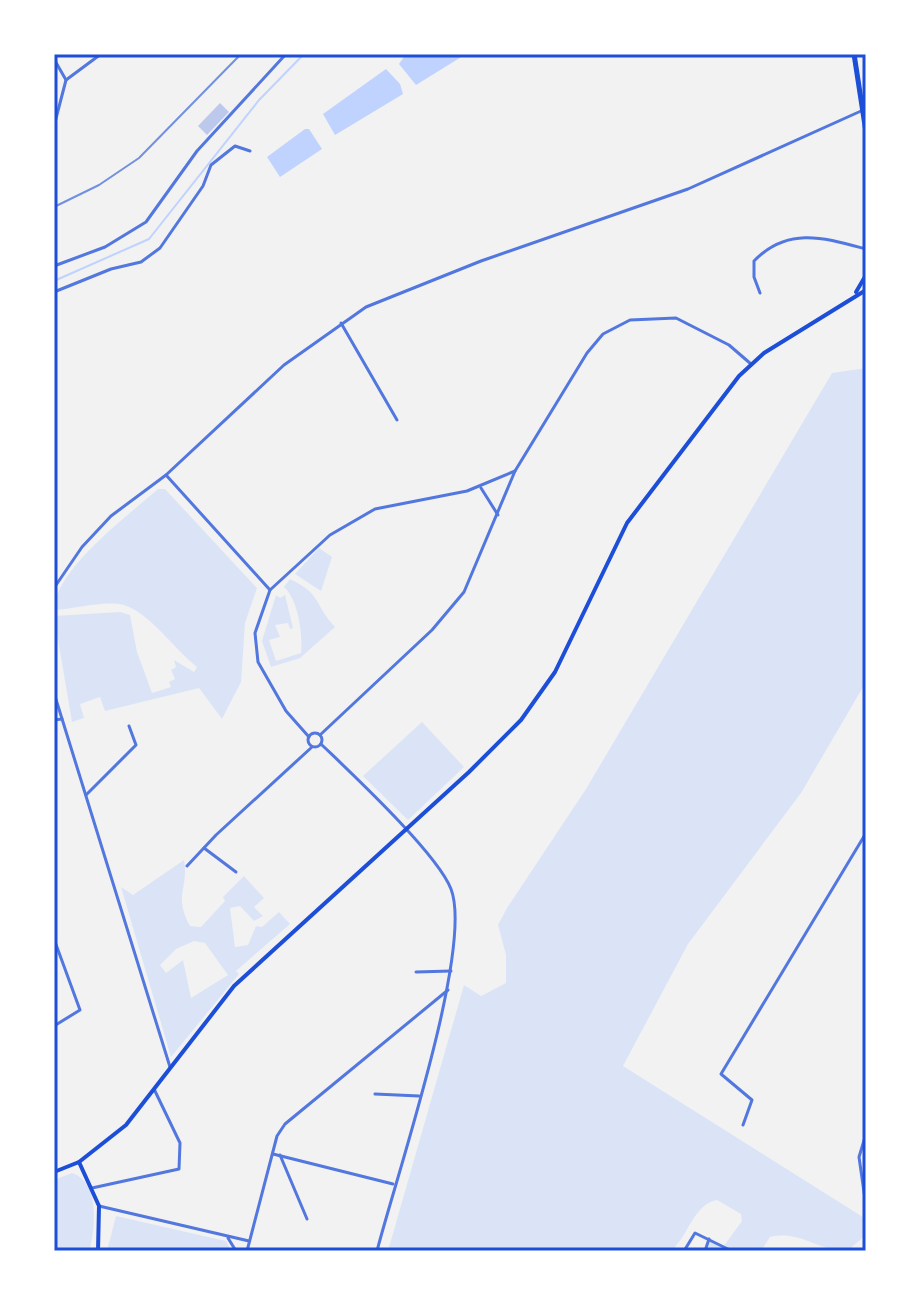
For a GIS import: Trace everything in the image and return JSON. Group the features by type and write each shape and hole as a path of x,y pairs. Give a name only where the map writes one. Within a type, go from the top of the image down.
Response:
{"highway":[{"path":"854,54 866,132"}],"main road":[{"path":"855,294 866,275"},
{"path":"54,1172 79,1162 126,1125 234,986 469,772 533,705 555,672 627,523 751,364 855,294 866,290"},
{"path":"79,1162 99,1206 98,1251"}],"street":[{"path":"54,126 66,80 101,54"},
{"path":"54,266 105,247 146,222 197,151 286,54"},
{"path":"54,59 66,80"},
{"path":"54,588 82,547 111,516 166,475 258,387 340,323 393,294 688,189 863,110"},
{"path":"54,292 148,257 175,228 215,160 235,146 250,151"},
{"path":"760,293 754,277 754,261 766,249 792,238 828,238 866,249"},
{"path":"309,737 320,735 455,604 479,560 515,471 587,353 603,334 622,323 651,317 676,318 729,345 751,364"},
{"path":"340,323 397,420"},
{"path":"312,747 309,737 286,711 258,662 255,633 270,590 330,535 362,515 375,509 480,487 515,471"},
{"path":"166,475 270,590"},
{"path":"480,487 498,515"},
{"path":"54,693 170,1067"},
{"path":"54,720 62,719"},
{"path":"86,795 136,745 129,726"},
{"path":"320,735 321,744 404,829 452,892 448,989 377,1251"},
{"path":"187,866 312,747 321,744"},
{"path":"743,1125 752,1100 721,1074 866,833"},
{"path":"204,848 236,872"},
{"path":"54,941 80,1010 54,1026"},
{"path":"416,972 451,971"},
{"path":"247,1251 277,1136 285,1124 448,989"},
{"path":"91,1188 179,1169 180,1143 154,1089"},
{"path":"375,1094 419,1096"},
{"path":"866,1134 859,1157 866,1206"},
{"path":"273,1154 394,1185"},
{"path":"280,1155 307,1219"},
{"path":"99,1206 249,1241"},
{"path":"684,1251 695,1233 732,1251"},
{"path":"228,1238 236,1251"},
{"path":"705,1251 709,1238"}],"shaded area":[{"path":"866,368 866,682 801,793 688,944 623,1066 866,1219 866,1235 847,1251 781,1236 770,1237 761,1251 707,1251 710,1241 723,1247 742,1221 741,1214 717,1200 698,1213 675,1247 678,1251 388,1251 464,985 481,996 506,983 506,955 498,925 507,908 586,789 832,373"},
{"path":"158,489 165,489 257,588 245,623 241,682 222,719 199,688 105,711 100,697 80,704 84,718 72,722 54,616 120,612 130,615 137,652 152,693 171,687 169,682 175,679 171,670 176,667 174,660 194,672 197,667 144,616 124,605 99,604 54,610 57,594 79,561"},
{"path":"319,548 332,557 321,591 295,574"},
{"path":"290,579 312,594 335,627 300,658 271,667 262,641 276,595 280,598 285,595 293,628 290,629 288,623 275,625 280,637 269,640 276,661 301,653 298,617 293,600 284,587"},
{"path":"422,722 464,767 408,820 363,776"},
{"path":"184,860 182,899 190,926 201,927 225,901 223,897 244,876 264,898 254,907 263,916 254,921 240,906 230,908 235,947 248,945 256,926 262,927 279,912 290,924 236,971 239,974 171,1057 121,887 133,895","holes":["194,941 205,943 228,975 191,998 183,960 166,973 160,965 176,949"]},
{"path":"72,1173 81,1178 91,1195 94,1218 90,1249 54,1251 54,1180"},
{"path":"116,1216 226,1241 231,1251 107,1251"}],"water":[{"path":"406,54 466,54 416,85 399,64"},
{"path":"386,69 400,84 403,94 335,135 323,114"},
{"path":"309,129 322,149 280,177 267,157"}],"building":[{"path":"220,103 229,112 207,135 198,126"}],"waterway":[{"path":"54,281 149,239 259,100 304,54"}],"railway":[{"path":"54,207 99,185 139,158 241,54"}]}
